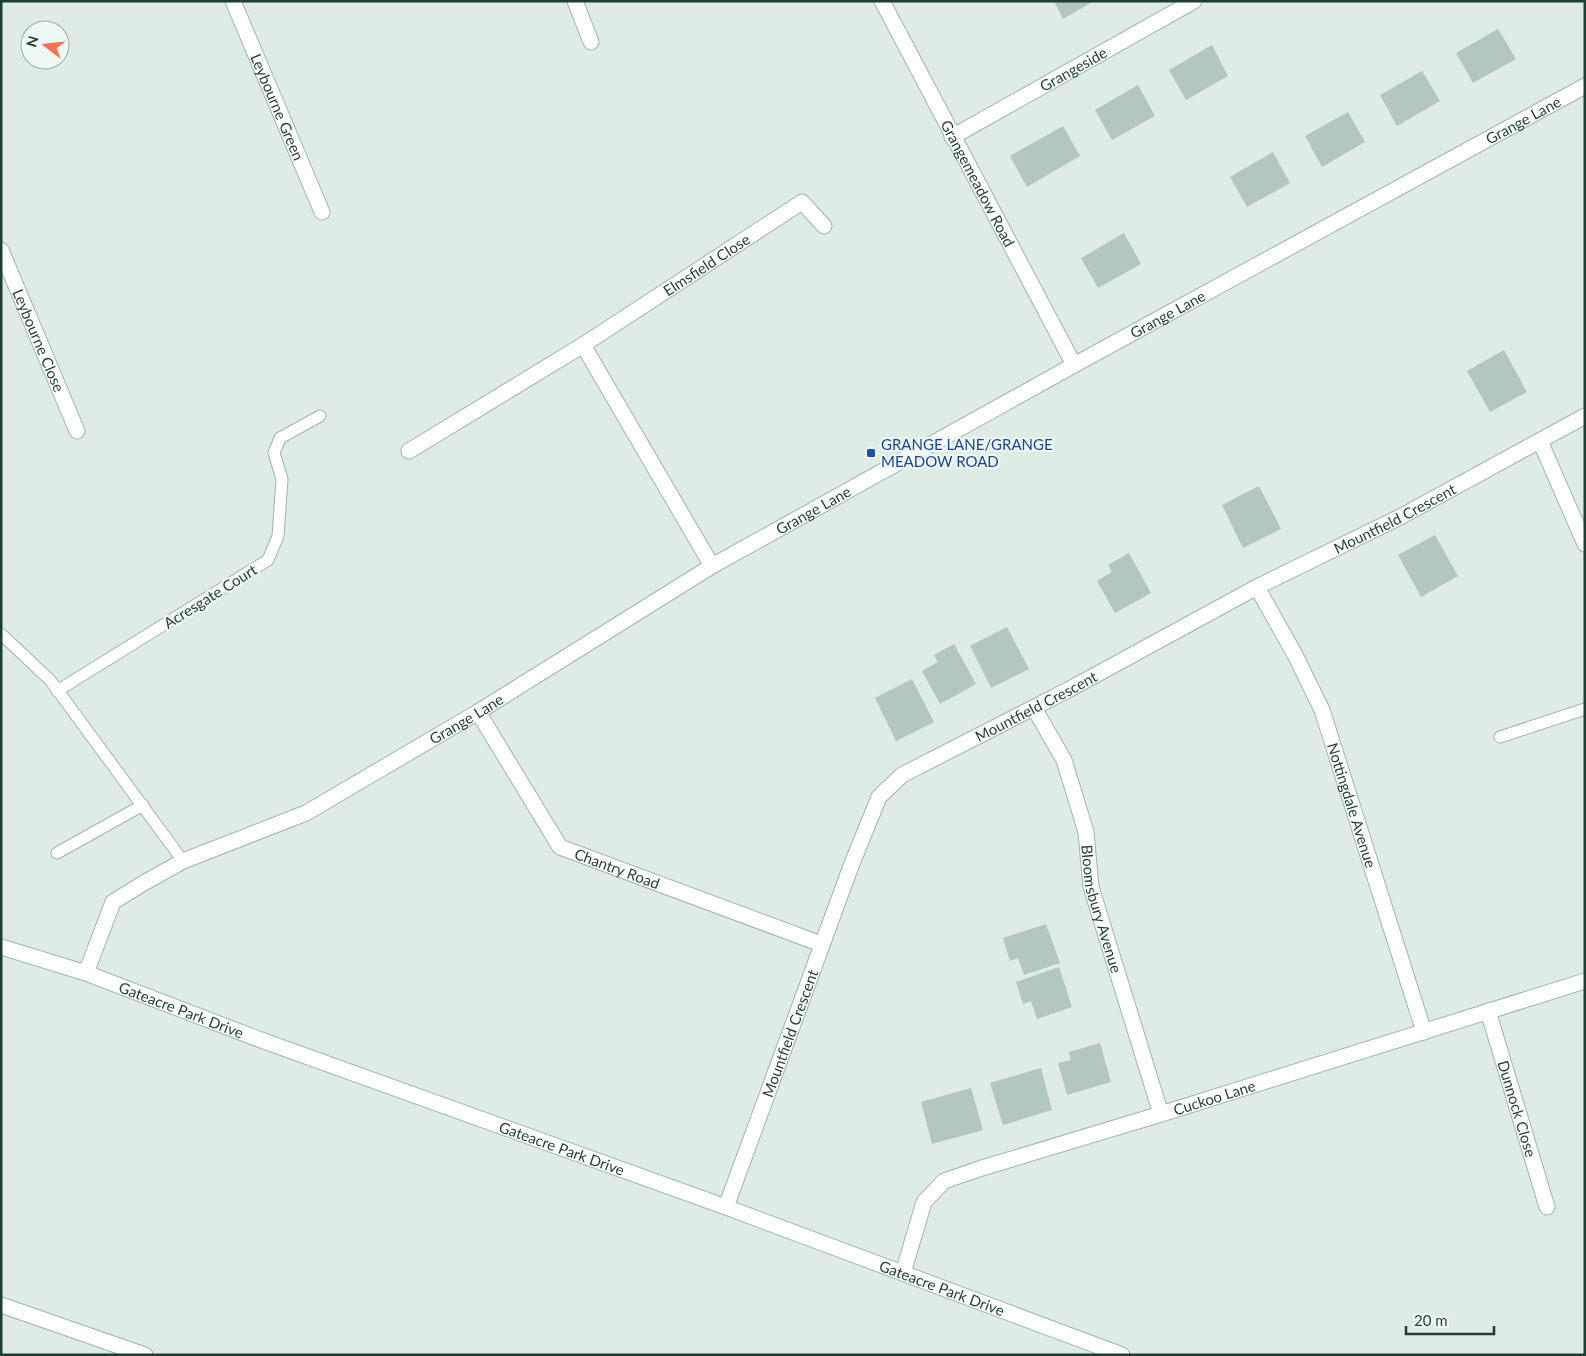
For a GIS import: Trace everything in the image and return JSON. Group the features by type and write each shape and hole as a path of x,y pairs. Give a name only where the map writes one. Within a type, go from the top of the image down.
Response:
{"street":[{"name":"Leybourne Green","path":"233,1 322,212"},
{"path":"575,1 591,42"},
{"name":"Grangemeadow Road","path":"882,1 952,137 1074,365"},
{"name":"Grangeside","path":"952,137 1194,1"},
{"name":"Grange Lane","path":"86,973 113,902 142,884 183,861 306,813 478,712 712,566 1074,365 1585,86"},
{"name":"Elmsfield Close","path":"409,450 583,345 802,202 824,226"},
{"name":"Leybourne Close","path":"1,250 77,431"},
{"path":"583,345 712,566"},
{"name":"Mountfield Crescent","path":"726,1207 821,944 879,797 902,775 1034,708 1257,587 1400,517 1585,416"},
{"path":"1540,441 1585,544"},
{"name":"Nottingdale Avenue","path":"1257,587 1295,655 1322,710 1424,1032"},
{"name":"Bloomsbury Avenue","path":"1034,708 1064,760 1086,832 1091,887 1161,1114"},
{"name":"Chantry Road","path":"478,712 560,847 821,944"},
{"name":"Gateacre Park Drive","path":"1,947 86,973 261,1040 726,1207 1122,1355"},
{"name":"Cuckoo Lane","path":"902,1273 924,1202 944,1181 1585,981"},
{"name":"Dunnock Close","path":"1488,1011 1547,1208"},
{"path":"1,1305 145,1355"}],"lane":[{"name":"Acresgate Court","path":"57,691 268,560 278,536 282,479 274,453 280,438 320,416"},
{"path":"1,634 50,680 183,861"},
{"path":"1500,737 1585,709"},
{"path":"57,854 143,805"}],"building":[{"path":"1054,1 1094,1 1063,19"},
{"path":"1498,29 1516,59 1473,83 1456,53"},
{"path":"1212,45 1228,76 1186,100 1169,70"},
{"path":"1422,71 1440,101 1397,126 1380,95"},
{"path":"1138,85 1155,116 1112,140 1095,110"},
{"path":"1348,112 1365,142 1322,167 1305,136"},
{"path":"1063,126 1080,156 1027,187 1010,156"},
{"path":"1273,152 1290,183 1247,207 1230,177"},
{"path":"1124,233 1141,264 1098,288 1081,258"},
{"path":"1504,350 1527,392 1490,412 1467,371"},
{"path":"1259,486 1281,529 1243,548 1222,505"},
{"path":"1435,535 1458,576 1421,597 1398,555"},
{"path":"1129,553 1151,593 1115,613 1097,581 1112,572 1108,565"},
{"path":"1007,627 1029,669 991,688 970,646"},
{"path":"954,644 976,684 940,704 922,671 938,662 934,655"},
{"path":"912,679 934,722 896,741 875,698"},
{"path":"1046,924 1060,963 1024,975 1018,958 1010,961 1003,938"},
{"path":"1059,967 1072,1007 1037,1019 1031,1001 1023,1004 1016,982"},
{"path":"1100,1043 1111,1082 1067,1095 1058,1063 1071,1060 1069,1052"},
{"path":"1041,1068 1052,1110 1003,1125 990,1083"},
{"path":"971,1088 983,1130 932,1144 921,1102"}],"place":[{"name":"GRANGE LANE/GRANGE MEADOW ROAD","path":"871,453"}]}
